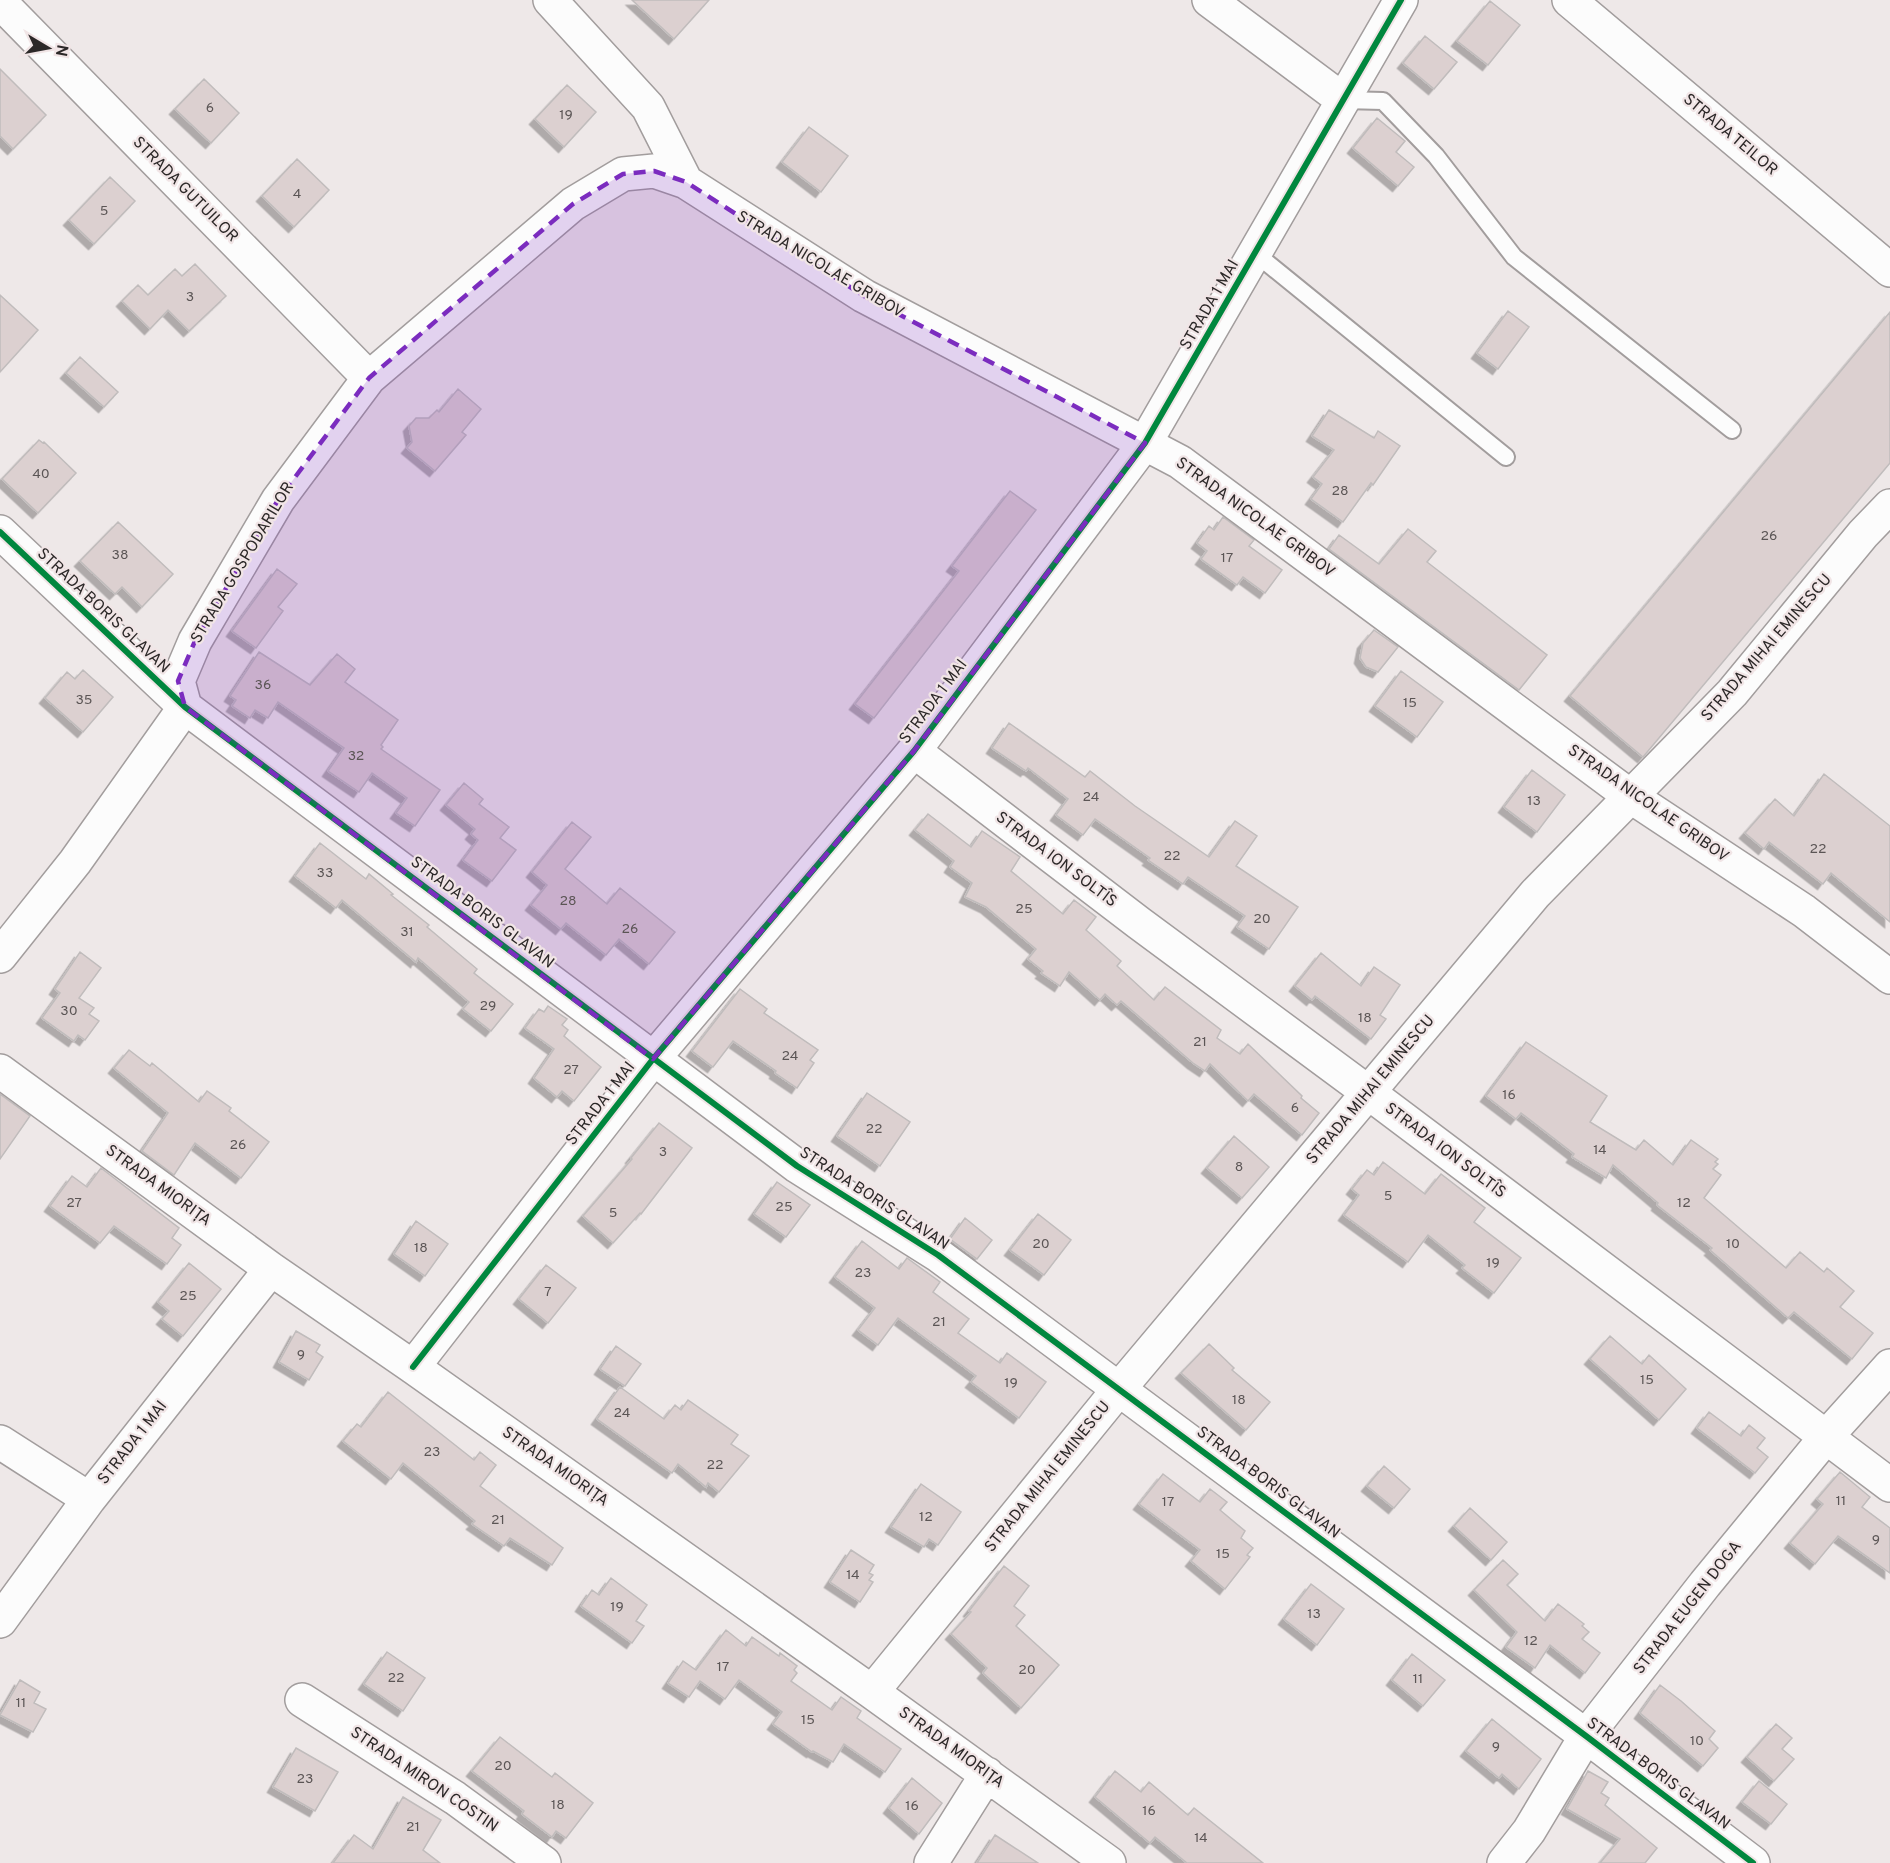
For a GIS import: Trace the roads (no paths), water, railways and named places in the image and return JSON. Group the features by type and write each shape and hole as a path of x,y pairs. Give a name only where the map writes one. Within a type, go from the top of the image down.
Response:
{"street":[{"path":"550,0 648,107 686,182"},
{"path":"1209,0 1343,100"},
{"name":"STRADA 1 MAI","path":"413,1367 653,1059 914,751 1145,443 1401,0"},
{"name":"STRADA TEILOR","path":"1569,0 1890,270"},
{"name":"STRADA GUTUILOR","path":"0,2 369,378"},
{"name":"STRADA GOSPODARILOR","path":"185,707 178,681 195,641 278,500 369,378 573,204 623,174 654,171 686,182"},
{"name":"STRADA NICOLAE GRIBOV","path":"686,182 864,296 1180,462 1630,796 1804,911 1890,977"},
{"name":"STRADA MIHAI EMINESCU","path":"872,1692 1119,1389 1534,894 1732,693 1863,534 1890,506"},
{"name":"STRADA BORIS GLAVAN","path":"0,532 185,707 797,1166 938,1255 1586,1736 1753,1863"},
{"path":"0,956 75,862 185,707"},
{"name":"STRADA ION SOLTÎS","path":"914,751 1139,923 1890,1485"},
{"name":"STRADA MIORIȚA","path":"0,1071 271,1269 872,1692 1109,1863"},
{"name":"STRADA 1 MAI","path":"0,1621 89,1498 271,1269"},
{"name":"STRADA EUGEN DOGA","path":"1504,1863 1528,1831 1586,1736 1705,1584 1826,1437 1890,1366"},
{"path":"0,1442 89,1498"},
{"name":"STRADA MIRON COSTIN","path":"302,1700 455,1798 544,1863"},
{"path":"931,1863 987,1774"}],"lane":[{"path":"1343,100 1383,101 1436,156 1514,257 1732,430"},
{"path":"1255,253 1506,457"}]}
